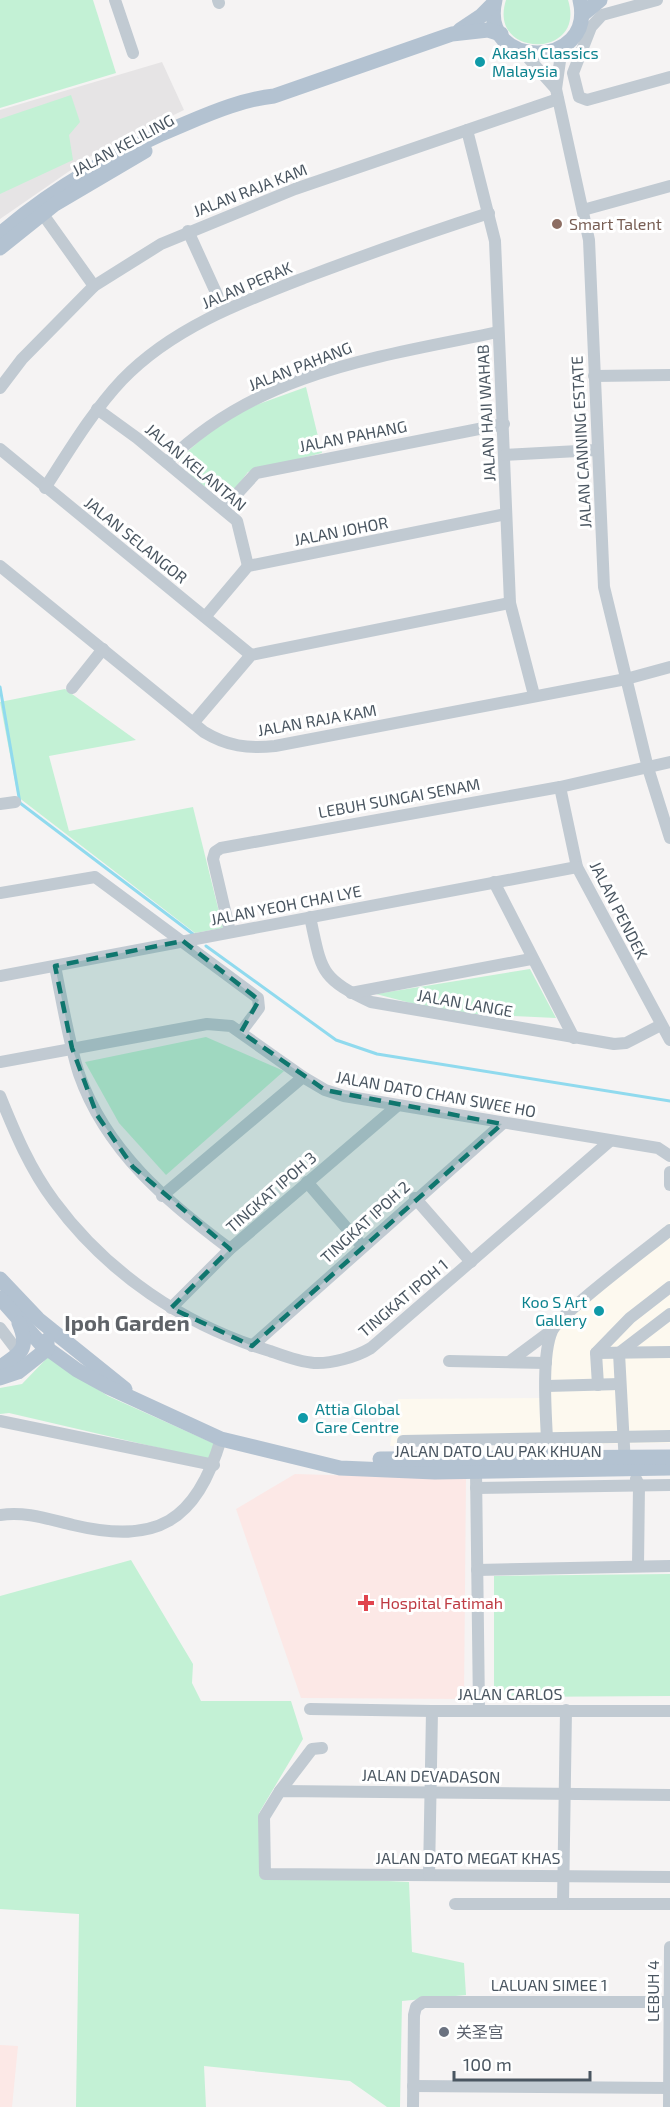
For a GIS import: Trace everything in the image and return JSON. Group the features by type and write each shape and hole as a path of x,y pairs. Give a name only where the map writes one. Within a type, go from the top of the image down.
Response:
{"main road":[{"path":"495,2 496,25 501,34 523,52 536,54 562,47 579,27 581,8 600,0"},
{"path":"452,34 481,16 495,2"},
{"name":"JALAN KELILING","path":"0,234 36,203 101,161 205,116 257,98 274,96 452,34 477,30 501,34"},
{"name":"JALAN KELILING","path":"0,248 42,213 101,176 162,143 260,106 274,96"},
{"path":"1,1287 18,1308 45,1334 45,1344"},
{"name":"JALAN DATO LAU PAK KHUAN","path":"1,1287 16,1318 45,1344 108,1387 221,1439 340,1468 522,1471 631,1465 670,1457"},
{"name":"JALAN DATO LAU PAK KHUAN","path":"1,1287 134,1397"},
{"path":"1,1373 20,1353 25,1336 16,1318"},
{"path":"1,1373 45,1344"},
{"path":"45,1344 92,1371 112,1378"},
{"name":"JALAN DATO LAU PAK KHUAN","path":"327,1463 346,1459 548,1459 670,1468"}],"street":[{"path":"116,0 133,53"},
{"path":"657,0 602,15 591,27 573,73 573,80 581,99 670,77"},
{"path":"557,94 562,47"},
{"name":"JALAN CANNING ESTATE","path":"523,52 557,94 589,240 604,587 648,768 670,838"},
{"name":"JALAN RAJA KAM","path":"0,388 22,359 94,286 161,244 188,231 305,186 468,130 557,94"},
{"name":"JALAN HAJI WAHAB","path":"468,130 495,241 510,603 534,695"},
{"path":"583,210 670,186"},
{"path":"42,213 94,286"},
{"name":"JALAN PERAK","path":"45,488 97,409 124,379 148,358 224,310 374,252 489,213"},
{"path":"188,231 224,310"},
{"name":"JALAN PAHANG","path":"167,462 194,436 227,412 328,369 498,332"},
{"path":"594,376 670,375"},
{"name":"JALAN KELANTAN","path":"97,409 167,462 237,521 248,566"},
{"name":"JALAN PAHANG","path":"224,508 256,473 504,424"},
{"name":"JALAN SELANGOR","path":"0,450 251,654"},
{"path":"505,455 597,450"},
{"name":"JALAN JOHOR","path":"248,566 506,514"},
{"name":"JALAN RAJA KAM","path":"0,566 219,741 255,748 626,679 670,667"},
{"path":"205,617 248,566"},
{"path":"194,722 251,654 510,603"},
{"path":"72,688 103,649"},
{"name":"LEBUH SUNGAI SENAM","path":"230,932 213,860 217,849 560,787 670,762"},
{"name":"JALAN PENDEK","path":"560,787 577,867 670,1040"},
{"path":"0,804 15,802"},
{"name":"JALAN YEOH CHAI LYE","path":"0,976 577,867"},
{"path":"0,893 93,876 260,1000 259,1008 241,1032"},
{"path":"494,882 574,1038"},
{"name":"JALAN LANGE","path":"310,917 324,972 330,980 371,1002 614,1044 626,1043 662,1025"},
{"path":"351,993 531,958"},
{"path":"55,966 72,1048 80,1075 97,1115 133,1167 162,1196 230,1250"},
{"name":"JALAN DATO CHAN SWEE HO","path":"0,1062 207,1024 224,1024 241,1032 324,1090 397,1106 658,1148 670,1156"},
{"path":"162,1196 303,1077"},
{"name":"TINGKAT IPOH 1","path":"0,1096 32,1168 54,1202 94,1247 127,1277 171,1308 208,1328 252,1346 312,1363 361,1354 371,1348 610,1141"},
{"name":"TINGKAT IPOH 3","path":"171,1308 230,1250 397,1106"},
{"name":"TINGKAT IPOH 2","path":"252,1346 502,1124"},
{"path":"670,1172 670,1185"},
{"path":"307,1182 362,1246"},
{"path":"416,1198 471,1262"},
{"path":"509,1362 552,1330 573,1309 670,1230"},
{"path":"598,1385 596,1353 630,1318 670,1287"},
{"path":"619,1353 670,1314"},
{"path":"0,1328 20,1353"},
{"path":"522,1471 541,1468 548,1459 546,1363 552,1330"},
{"path":"596,1353 670,1352"},
{"path":"619,1353 622,1436 639,1485 638,1566"},
{"path":"449,1361 546,1363"},
{"path":"547,1386 620,1384"},
{"path":"0,1421 214,1465"},
{"path":"402,1460 403,1441 670,1436"},
{"path":"0,1515 25,1514 103,1532 124,1533 151,1529 174,1520 203,1486 214,1465 221,1439"},
{"path":"448,1458 453,1462 471,1465 476,1471 479,1710"},
{"path":"476,1488 670,1485"},
{"path":"477,1570 670,1566"},
{"name":"JALAN CARLOS","path":"310,1709 670,1711"},
{"path":"563,1904 566,1710"},
{"path":"429,1875 432,1711"},
{"path":"280,1791 312,1749 322,1748"},
{"name":"JALAN DEVADASON","path":"280,1791 670,1795"},
{"name":"JALAN DATO MEGAT KHAS","path":"280,1791 264,1817 265,1874 670,1877"},
{"path":"455,1904 670,1904"},
{"name":"LEBUH 4","path":"669,2107 670,1947"},
{"name":"LALUAN SIMEE 1","path":"413,2086 414,2015 416,2007 427,2001 670,2002"},
{"path":"413,2107 413,2086 669,2088"}],"highlighted area":[{"path":"183,941 259,1000 241,1032 325,1090 502,1124 252,1346 171,1308 230,1249 133,1167 97,1115 72,1048 55,966"}],"shaded area":[{"path":"162,62 184,110 94,154 0,219 0,110"},
{"path":"670,1222 670,1443 390,1446 398,1399 549,1398 550,1346 564,1311"},
{"name":"Hospital Fatimah","path":"295,1474 466,1479 464,1699 301,1698 236,1509"},
{"path":"0,2045 18,2046 12,2107 0,2107"}],"green space":[{"path":"0,0 93,0 116,73 0,108"},
{"path":"506,0 568,0 570,19 564,33 552,41 537,44 522,41 510,33 504,19"},
{"path":"71,95 80,122 69,135 73,160 0,194 0,119"},
{"path":"306,387 322,453 248,472 235,489 221,496 196,481 178,460 215,427 245,409"},
{"path":"65,689 136,740 49,756 69,831 193,807 223,928 195,933 18,797 0,702"},
{"path":"530,969 556,1018 449,1013 376,994"},
{"path":"206,1037 284,1071 166,1175 119,1123 85,1062"},
{"path":"48,1357 108,1396 215,1444 211,1460 9,1413 0,1414 0,1388 22,1384"},
{"path":"131,1560 193,1664 192,1683 201,1701 291,1701 303,1739 259,1813 259,1875 409,1882 412,1952 464,1963 466,1995 402,2001 400,2107 387,2107 350,2081 204,2066 206,2107 76,2107 79,1914 0,1909 0,1596"},
{"path":"670,1574 670,1696 494,1697 494,1576"}],"waterway":[{"path":"0,687 20,803 193,934"},
{"path":"206,946 336,1040 377,1054 670,1101"}],"place":[{"name":"Akash Classics Malaysia","path":"480,62"},
{"name":"Smart Talent","path":"557,224"},
{"name":"Koo S Art Gallery","path":"599,1311"},
{"name":"Attia Global Care Centre","path":"303,1418"},
{"name":"Hospital Fatimah","path":"366,1603"},
{"name":"关圣宫","path":"444,2032"}],"district":[{"name":"Ipoh Garden","path":"127,1323"}]}
